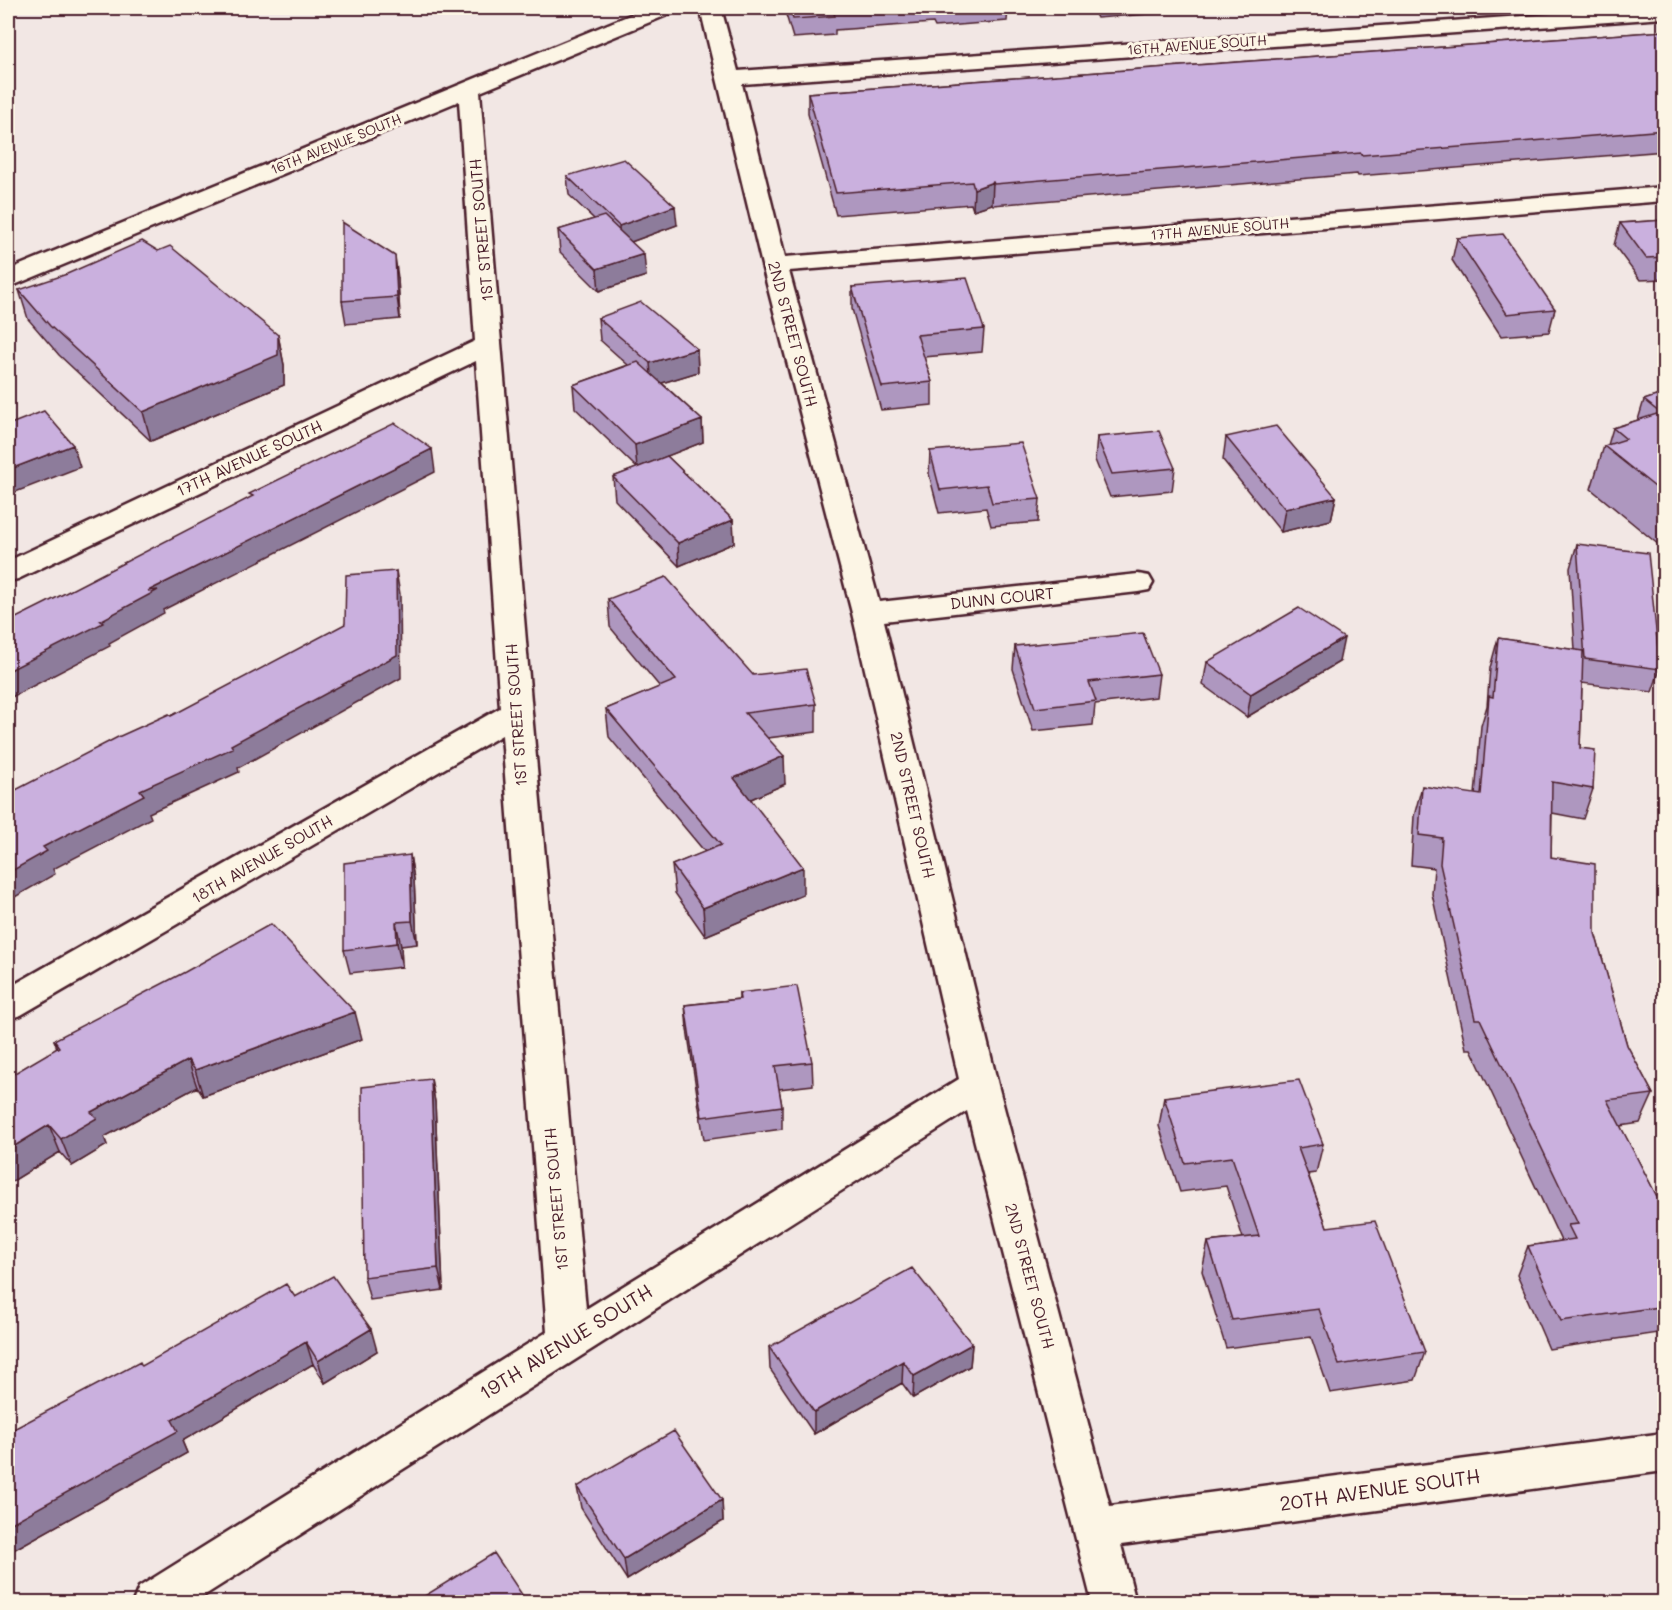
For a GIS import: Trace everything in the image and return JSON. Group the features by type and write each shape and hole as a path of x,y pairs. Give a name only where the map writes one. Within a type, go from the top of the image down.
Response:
{"street":[{"name":"16TH AVENUE SOUTH","path":"8,279 664,8"},
{"name":"2ND STREET SOUTH","path":"710,8 867,613 979,1085 1114,1602"},
{"name":"16TH AVENUE SOUTH","path":"729,78 1665,12"},
{"name":"1ST STREET SOUTH","path":"470,89 516,713 568,1341"},
{"name":"17TH AVENUE SOUTH","path":"775,265 1665,194"},
{"name":"17TH AVENUE SOUTH","path":"8,572 490,344"},
{"name":"DUNN COURT","path":"867,613 1137,583"},
{"name":"18TH AVENUE SOUTH","path":"8,1005 516,713"},
{"name":"19TH AVENUE SOUTH","path":"155,1602 979,1085"},
{"name":"20TH AVENUE SOUTH","path":"1095,1528 1665,1452"}],"building":[{"path":"789,8 887,8 833,11 835,16 793,19"},
{"path":"1665,31 1665,130 994,184 993,182 974,189 972,182 836,193 808,93"},
{"path":"624,159 675,206 619,226 567,176"},
{"path":"604,216 644,254 597,269 558,230"},
{"path":"1665,220 1665,257 1646,258 1620,223"},
{"path":"342,222 395,256 397,297 342,301"},
{"path":"1503,234 1555,309 1507,314 1457,238"},
{"path":"142,241 158,251 170,246 278,335 278,355 143,412 50,326 19,290 67,274"},
{"path":"967,278 984,329 917,335 932,382 882,387 852,287"},
{"path":"641,302 697,349 650,363 598,318"},
{"path":"638,362 702,420 635,445 573,385"},
{"path":"1665,393 1665,495 1604,446 1626,439 1613,428 1660,413 1644,400"},
{"path":"44,411 73,445 8,470 8,425"},
{"path":"395,423 432,449 148,591 158,590 100,621 103,623 8,671 8,622 253,496 249,494"},
{"path":"1276,426 1336,497 1285,509 1226,437"},
{"path":"1159,431 1175,468 1112,474 1097,437"},
{"path":"1021,443 1040,499 992,503 987,485 940,490 930,451"},
{"path":"667,456 733,520 678,543 613,477"},
{"path":"1577,544 1648,553 1660,669 1585,659"},
{"path":"396,571 397,655 231,745 233,748 140,790 144,795 43,847 47,851 8,873 8,794 118,737 169,714 171,716 345,624 346,575"},
{"path":"666,577 753,675 806,669 816,704 745,713 784,756 734,778 803,867 703,908 672,865 721,845 606,709 676,680 608,599"},
{"path":"1299,608 1344,638 1251,694 1207,662"},
{"path":"1143,633 1159,674 1089,682 1096,701 1035,708 1015,646"},
{"path":"1498,638 1583,651 1580,748 1595,750 1593,789 1552,782 1551,857 1595,864 1595,933 1627,1045 1653,1094 1607,1100 1665,1212 1665,1276 1658,1277 1665,1291 1665,1306 1561,1321 1528,1246 1575,1239 1568,1225 1578,1224 1480,1019 1475,1019 1440,864 1442,838 1419,835 1422,786 1481,795 1489,696 1493,697"},
{"path":"410,855 412,921 396,922 397,943 344,950 344,863"},
{"path":"271,924 355,1012 195,1070 188,1060 91,1112 97,1118 61,1139 49,1125 8,1150 8,1077 59,1047 54,1040"},
{"path":"797,986 812,1062 775,1066 782,1106 702,1117 685,1005 740,999 739,993"},
{"path":"431,1079 438,1268 364,1277 362,1087"},
{"path":"1299,1080 1323,1144 1298,1148 1327,1227 1375,1221 1425,1352 1339,1365 1319,1309 1232,1320 1208,1242 1259,1236 1232,1157 1185,1163 1164,1097"},
{"path":"912,1268 972,1344 914,1376 903,1361 814,1412 769,1347"},
{"path":"333,1276 371,1329 318,1361 306,1342 172,1420 178,1431 8,1525 8,1432 140,1362 142,1366 286,1284 295,1297"},
{"path":"674,1431 722,1500 624,1559 577,1487"},
{"path":"494,1553 527,1602 415,1602"}]}
